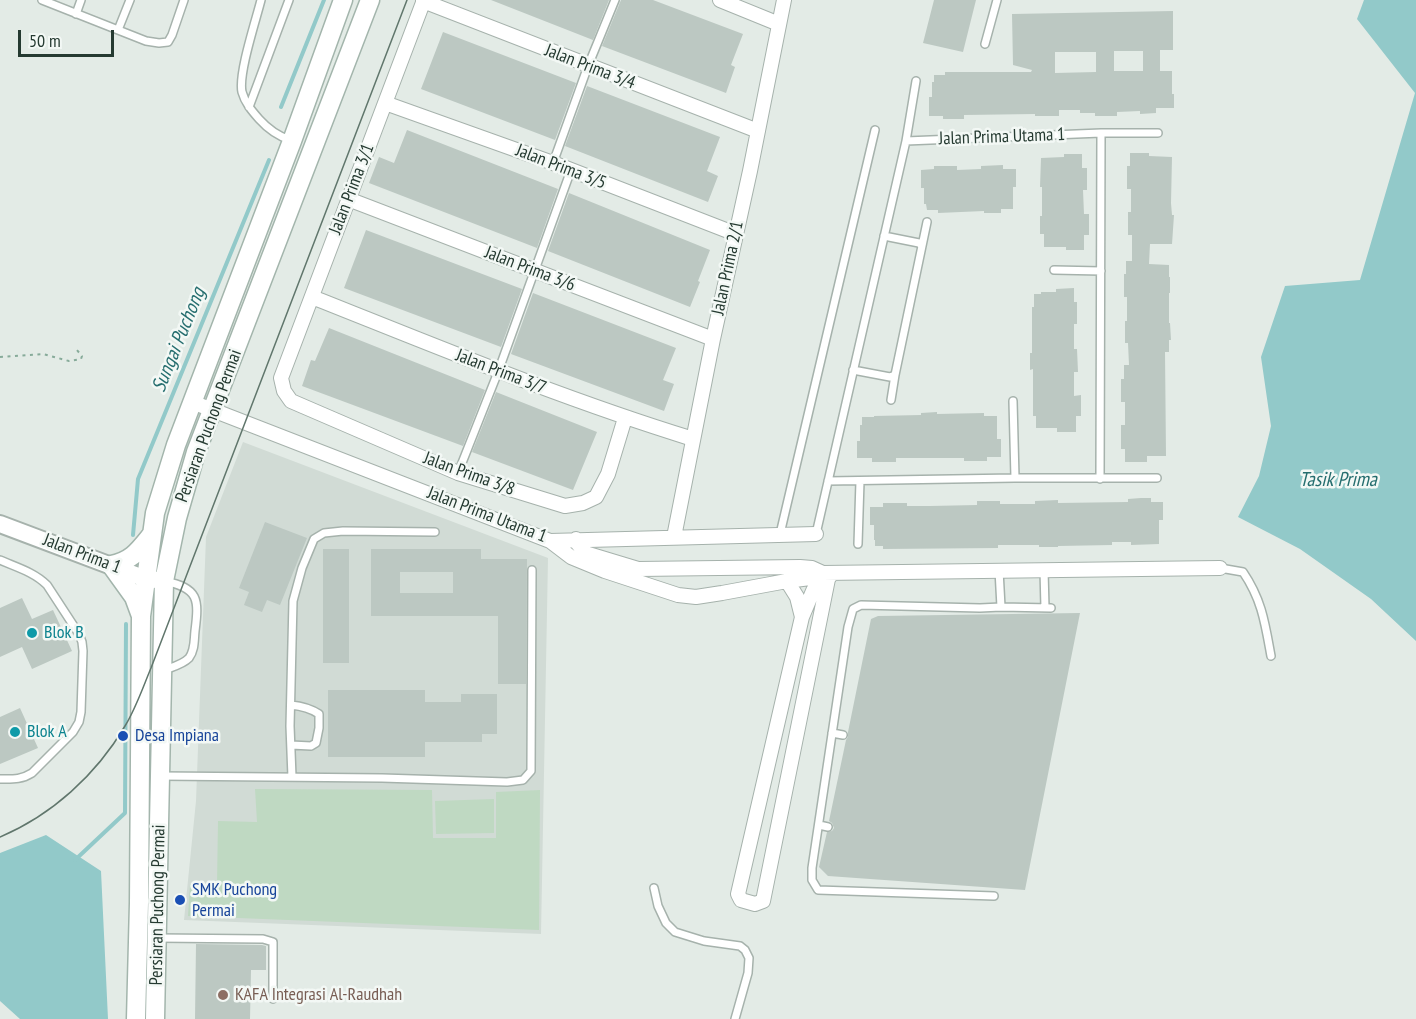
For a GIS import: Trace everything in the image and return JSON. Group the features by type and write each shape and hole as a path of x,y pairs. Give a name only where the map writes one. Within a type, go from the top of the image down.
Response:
{"main road":[{"name":"Persiaran Puchong Permai","path":"155,1019 162,671 152,534 155,513 192,402 292,141 343,0"},
{"name":"Persiaran Puchong Permai","path":"136,1019 141,616 177,518 196,452 370,0"},
{"path":"292,141 313,147"},
{"path":"141,616 135,597 111,565 122,563 138,553 152,534"}],"street":[{"path":"720,0 779,24"},
{"name":"Jalan Prima 2/1","path":"674,537 784,0"},
{"name":"Jalan Prima 3/4","path":"424,1 758,131"},
{"name":"Jalan Prima 3/1","path":"281,378 424,1"},
{"name":"Jalan Prima 3/5","path":"385,103 553,163 736,234"},
{"name":"Jalan Prima 3/6","path":"348,199 713,339"},
{"name":"Jalan Prima 3/7","path":"312,297 498,372 625,418 693,439"},
{"name":"Jalan Prima 3/8","path":"281,378 284,391 291,401 458,473 565,506 583,503 596,497 608,474 625,418"},
{"name":"Jalan Prima Utama 1","path":"192,402 550,541 816,534"},
{"name":"Jalan Prima 1","path":"0,524 155,580"},
{"path":"576,539 585,553 638,569 800,567 827,573"},
{"path":"550,541 571,557 604,571 678,596 696,597 810,578 827,573 1220,567"},
{"path":"827,573 828,579 763,901 755,904 741,900 738,894 802,617 813,591 827,573"},
{"path":"787,581 796,597 802,617"}],"lane":[{"path":"42,0 147,42 159,43 168,42 184,0"},
{"path":"76,14 81,0"},
{"path":"118,30 130,0"},
{"path":"261,0 242,77 242,91 249,107 261,122 283,138 292,141"},
{"path":"249,107 289,0"},
{"path":"553,163 615,0"},
{"path":"985,44 997,0"},
{"path":"906,141 916,81"},
{"path":"780,534 875,130"},
{"path":"1100,479 1101,133"},
{"name":"Jalan Prima Utama 1","path":"816,534 906,141 1101,133 1158,133"},
{"path":"458,473 536,271 571,170"},
{"path":"891,400 927,222"},
{"path":"884,236 919,243 922,246"},
{"path":"1054,270 1101,271"},
{"path":"853,370 896,375"},
{"path":"1013,401 1014,478"},
{"path":"828,481 1157,478"},
{"path":"858,544 860,481"},
{"path":"292,777 293,601 302,568 314,539 324,533 343,531 435,532"},
{"path":"0,560 41,578 79,634 83,651 81,712 79,722 73,732 32,773 24,778 0,779"},
{"path":"1220,567 1243,572 1252,586 1264,614 1271,656"},
{"path":"160,776 507,782 523,780 531,771 532,570"},
{"path":"999,570 1001,607"},
{"path":"994,896 923,889 818,890 812,880 848,627 853,609 861,605 1048,608 1044,570"},
{"path":"155,580 188,588 195,597 198,609 194,648 189,658 179,665 162,671"},
{"path":"291,705 303,706 319,714 316,743 311,746 291,745"},
{"path":"832,733 843,735"},
{"path":"819,825 828,827"},
{"path":"654,888 658,906 666,923 675,932 704,941 740,946 746,950 749,958 748,973 735,1019"},
{"path":"157,938 263,939 273,942 273,999"}],"path":[{"path":"0,357 43,354 69,361 81,359 82,356 76,349"}],"shaded area":[{"path":"243,442 548,558 541,934 184,920 196,801 206,537"}],"green space":[{"path":"255,789 432,790 433,838 496,838 496,792 540,790 539,930 188,916 190,884 217,885 218,821 257,822"},
{"path":"494,799 494,833 436,834 435,801"}],"water":[{"name":"Tasik Prima","path":"1364,0 1416,0 1416,641 1371,599 1300,549 1238,517 1259,476 1271,426 1261,357 1285,286 1360,280 1415,93 1357,19"},
{"path":"46,835 101,871 108,1019 20,1019 0,1001 0,853"}],"building":[{"path":"491,0 609,0 593,40"},
{"path":"621,0 653,0 743,34 731,65 735,67 726,93 602,46"},
{"path":"934,0 976,0 963,52 923,43"},
{"path":"1173,11 1173,50 1160,50 1160,71 1172,71 1174,108 1156,108 1156,113 1117,112 1117,116 1095,116 1095,113 1080,113 1080,110 1059,110 1059,116 964,115 964,119 943,119 943,116 929,116 929,97 932,97 934,75 945,75 945,72 1031,72 1032,70 1013,65 1012,14","holes":["1114,51 1143,51 1143,71 1114,71","1055,52 1096,52 1096,72 1055,73"]},
{"path":"443,32 576,83 555,140 421,89"},
{"path":"587,86 720,137 707,171 718,176 708,202 565,146"},
{"path":"407,130 558,189 537,248 369,183 379,157 394,163"},
{"path":"1130,153 1149,153 1149,156 1172,157 1171,203 1172,215 1174,215 1172,244 1150,244 1149,264 1169,265 1171,340 1169,340 1169,352 1165,352 1166,456 1147,456 1147,462 1125,462 1125,449 1121,449 1121,425 1125,425 1125,402 1121,402 1121,379 1124,379 1124,365 1129,365 1128,343 1125,343 1127,297 1124,297 1124,274 1126,274 1126,261 1132,261 1132,235 1128,235 1131,189 1127,189 1127,166 1130,166"},
{"path":"1064,154 1082,154 1082,168 1087,168 1087,190 1083,190 1084,214 1089,214 1089,235 1084,235 1084,250 1044,247 1044,234 1040,234 1041,158 1064,157"},
{"path":"1003,165 1003,169 1016,169 1013,209 1001,209 1001,213 984,213 984,211 938,213 938,210 927,210 924,204 924,188 921,188 921,170 934,169 934,166 957,166 957,170"},
{"path":"569,193 710,250 690,307 548,251"},
{"path":"366,230 522,289 501,347 344,288"},
{"path":"1074,288 1074,302 1077,302 1077,324 1074,324 1074,349 1077,349 1078,372 1074,372 1074,396 1081,395 1081,416 1076,416 1076,432 1057,432 1057,428 1036,428 1036,416 1033,416 1033,369 1030,370 1034,294"},
{"path":"533,293 676,348 663,380 674,384 664,411 511,354"},
{"path":"329,328 485,390 463,446 302,386 311,360 315,361"},
{"path":"496,392 597,432 573,490 472,452"},
{"path":"937,412 937,414 984,413 984,416 997,416 997,439 1001,439 1001,457 987,457 987,461 964,461 964,458 896,458 896,462 872,462 872,458 857,458 857,441 860,441 862,417 921,415 921,413"},
{"path":"1151,498 1151,502 1163,502 1163,520 1159,520 1159,544 1131,545 1131,542 1112,542 1112,545 1058,547 998,545 998,548 883,549 883,546 875,546 874,525 870,525 870,507 883,507 883,503 907,503 907,506 977,505 977,501 1000,501 1000,504 1035,504 1035,501 1128,502 1128,499"},
{"path":"265,522 307,538 280,605 267,600 262,612 244,605 249,592 239,588"},
{"path":"323,549 349,549 349,663 323,663"},
{"path":"371,549 481,549 481,559 527,559 526,684 498,684 498,616 371,616","holes":["400,572 453,572 453,593 400,593"]},
{"name":"Blok B","path":"22,598 32,619 53,610 72,651 32,669 22,647 0,657 0,608"},
{"path":"1080,613 1025,890 828,876 819,867 827,832 834,828 829,821 871,619 878,616"},
{"path":"328,690 425,690 425,702 461,702 461,694 497,694 497,734 482,734 482,742 425,742 425,757 328,757"},
{"name":"Blok A","path":"20,708 38,748 0,764 0,717"},
{"name":"KAFA Integrasi Al-Raudhah","path":"196,944 266,946 266,970 251,970 250,1019 195,1019"}],"waterway":[{"name":"Sungai Puchong","path":"281,107 324,0"},
{"name":"Sungai Puchong","path":"133,535 138,479 269,160"},
{"name":"Sungai Puchong","path":"75,860 125,813 126,624"}],"tram line":[{"path":"0,837 37,817 71,792 101,761 133,712 407,0"}],"place":[{"name":"Blok B","path":"32,633"},
{"name":"Blok A","path":"15,732"},
{"name":"Desa Impiana","path":"123,736"},
{"name":"SMK Puchong Permai","path":"180,900"},
{"name":"KAFA Integrasi Al-Raudhah","path":"223,995"}]}
